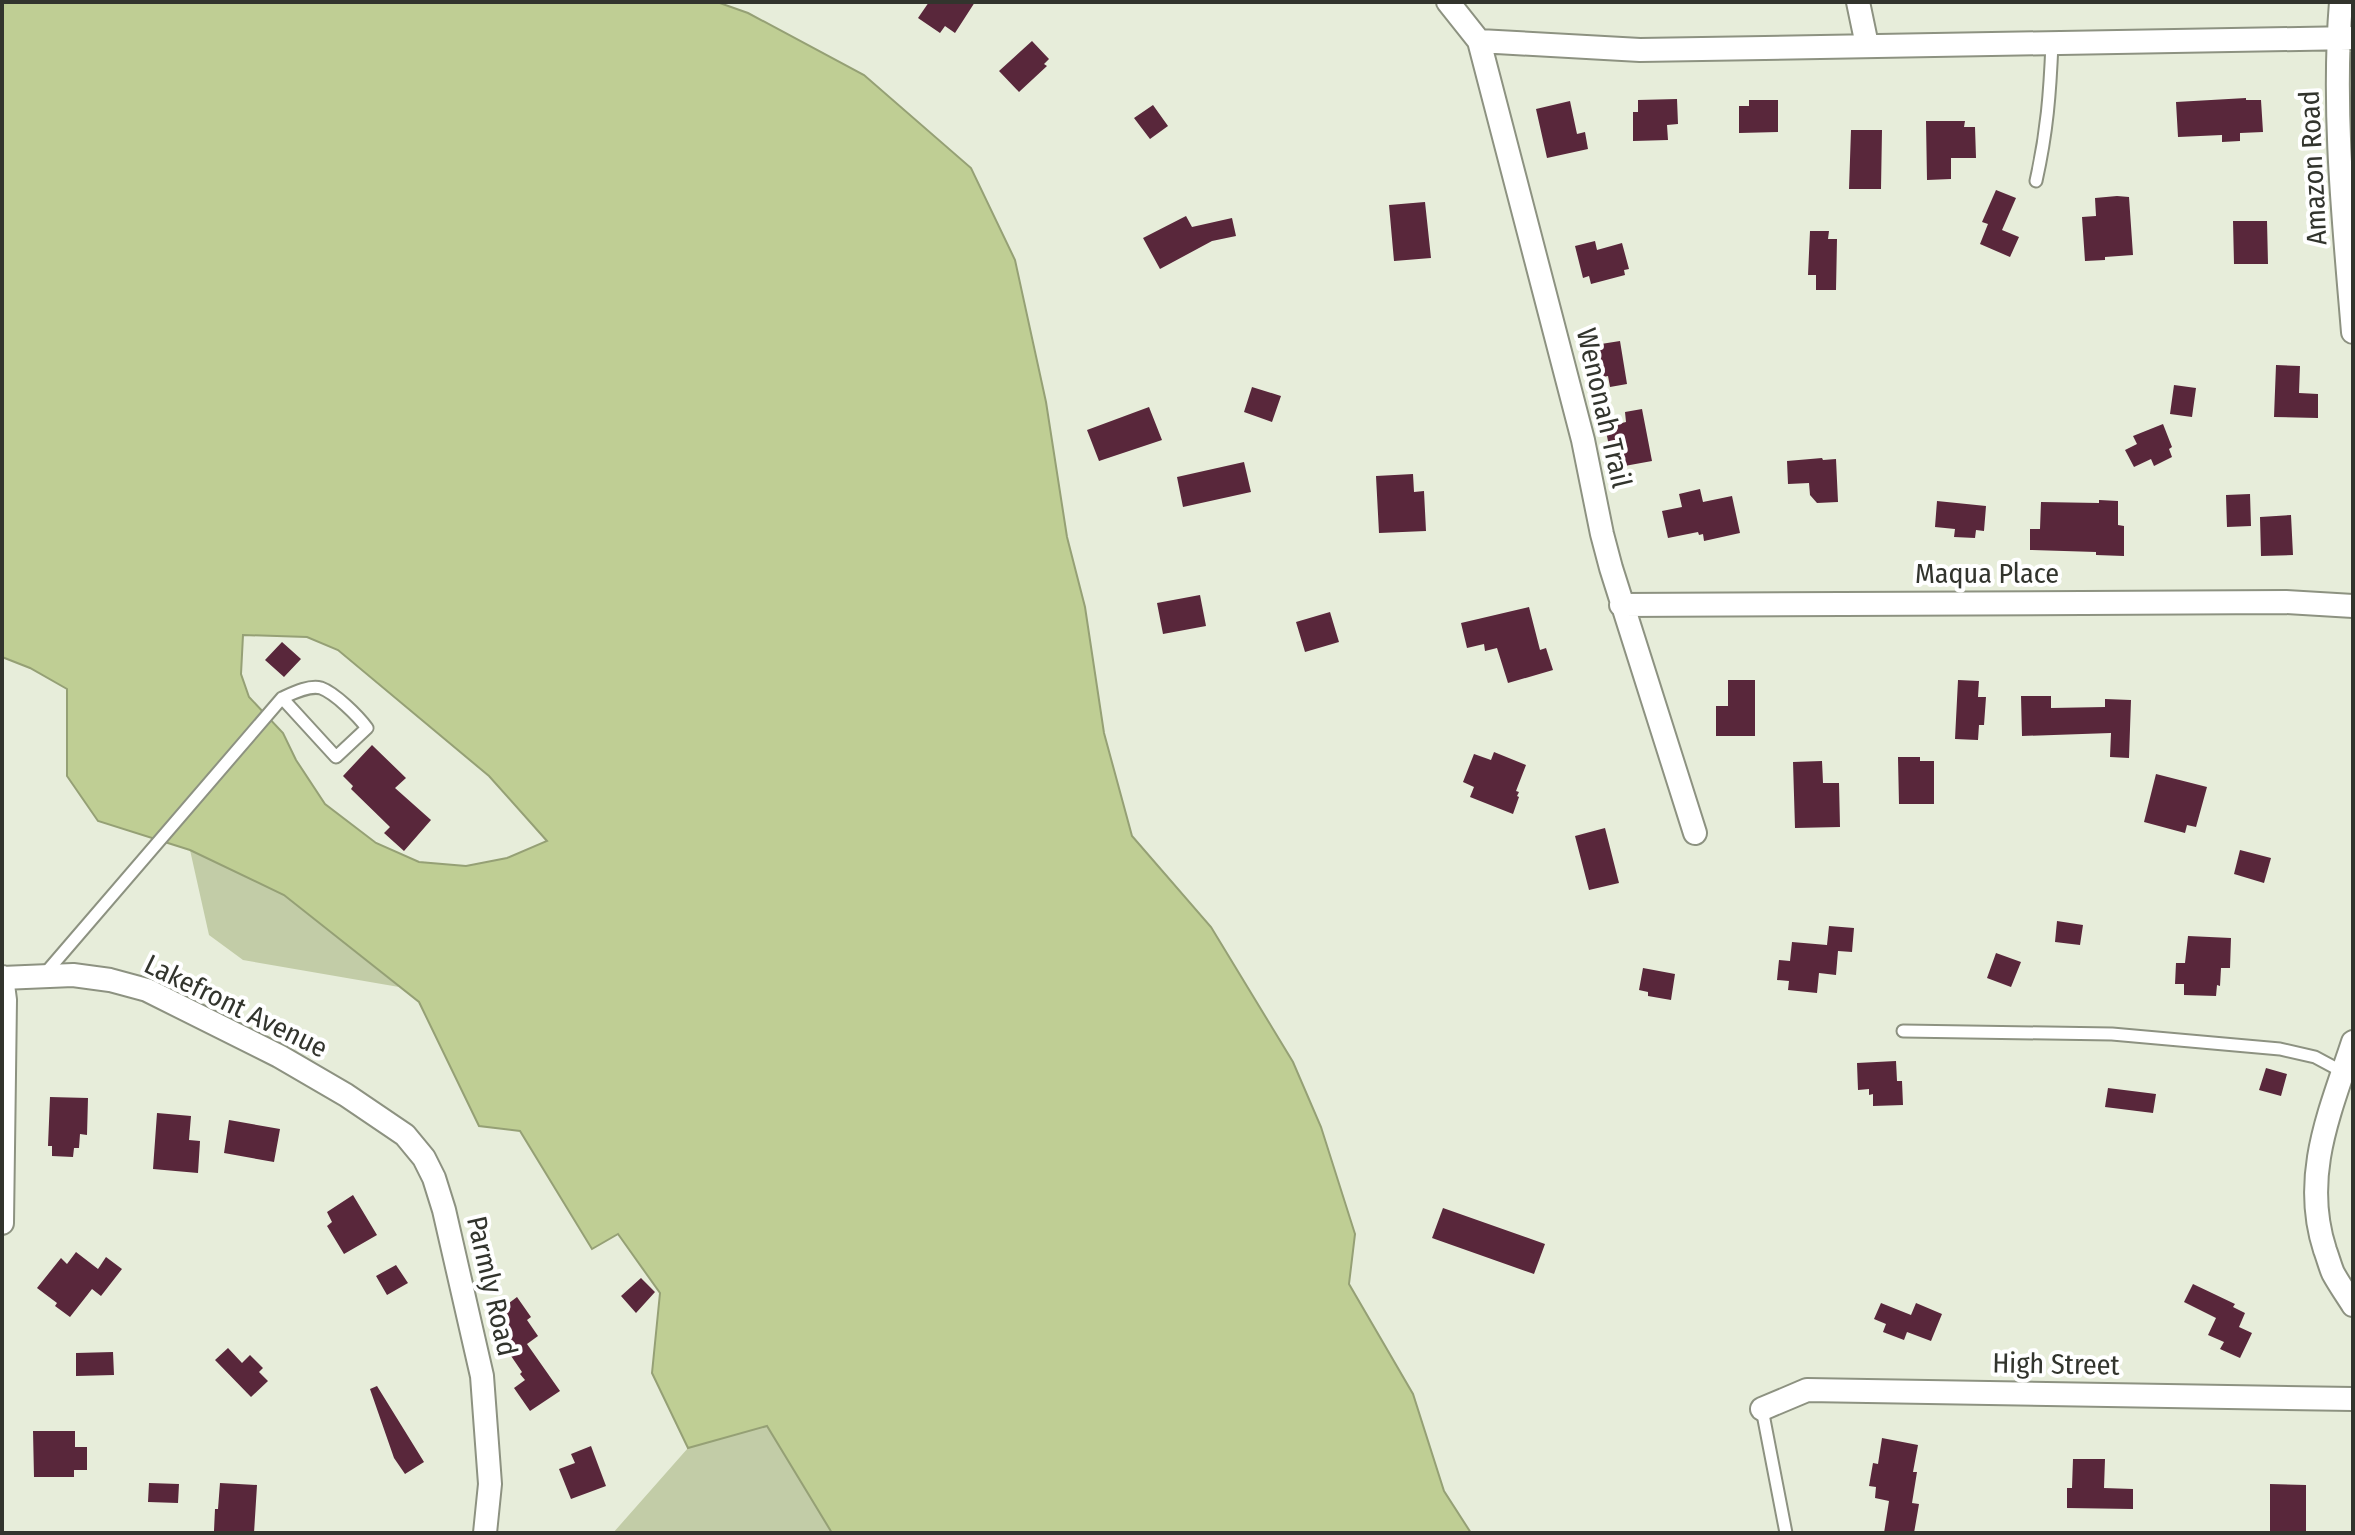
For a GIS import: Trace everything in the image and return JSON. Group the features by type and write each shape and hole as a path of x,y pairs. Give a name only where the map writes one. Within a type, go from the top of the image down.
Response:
{"street":[{"name":"Wenonah Trail","path":"1448,2 1479,41 1494,91 1583,440 1602,534 1621,605 1695,833"},
{"path":"1858,2 1867,45"},
{"name":"Amazon Road","path":"2341,2 2345,38 2347,200 2353,332"},
{"path":"1479,41 1640,50 2345,38"},
{"name":"Maqua Place","path":"1621,605 2286,602 2353,606"},
{"name":"Lakefront Avenue","path":"2,978 73,975 110,980 147,990 279,1056 346,1095"},
{"path":"2,978 5,1032 2,1223"},
{"path":"2353,1042 2324,1129 2316,1172 2315,1205 2332,1271 2353,1305"},
{"name":"Parmly Road","path":"346,1095 405,1135 424,1158 434,1178 482,1376 490,1484 485,1533"},
{"name":"High Street","path":"1762,1409 1807,1390 2353,1399"}],"lane":[{"path":"2036,181 2050,107 2052,43"},
{"path":"43,977 282,698 304,689 321,688 354,711 367,728 336,757 282,698"},
{"path":"1903,1031 2112,1034 2280,1049 2315,1057 2343,1072"},
{"path":"1762,1409 1786,1533"}],"shaded area":[{"path":"2,2 717,2 748,13 864,75 971,168 1015,260 1046,402 1067,537 1085,607 1104,733 1132,836 1211,927 1293,1062 1321,1127 1355,1234 1349,1284 1413,1394 1444,1491 1471,1533 832,1533 767,1426 688,1448 652,1373 660,1293 618,1234 592,1249 520,1131 479,1126 419,1002 284,895 190,850 98,821 67,776 67,689 30,668 2,657","holes":["243,635 307,637 338,650 489,776 547,841 507,858 466,866 419,862 376,843 325,804 296,760 283,733 249,697 241,674"]},
{"path":"190,850 284,895 399,987 243,960 209,935"},
{"path":"767,1425 832,1533 613,1533 688,1448"}],"building":[{"path":"929,2 975,2 955,33 945,26 940,33 918,18"},
{"path":"1032,41 1049,59 1044,64 1047,66 1019,92 999,71"},
{"path":"1677,99 1678,124 1667,125 1668,140 1633,141 1633,112 1638,112 1638,100"},
{"path":"1749,100 1778,100 1778,132 1739,133 1739,106 1749,106"},
{"path":"2261,100 2263,132 2240,133 2240,141 2222,142 2222,135 2178,137 2176,102"},
{"path":"1570,101 1577,134 1585,132 1588,149 1547,158 1536,109"},
{"path":"1153,105 1168,126 1150,139 1134,118"},
{"path":"1926,121 1965,121 1964,127 1975,127 1976,158 1951,158 1951,179 1927,180"},
{"path":"1851,130 1882,130 1881,189 1849,189"},
{"path":"1996,190 2016,198 2002,230 2019,237 2010,257 1980,244 1988,224 1982,222"},
{"path":"2129,197 2133,255 2085,261 2082,217 2096,216 2095,198"},
{"path":"1425,202 1431,258 1394,261 1389,205"},
{"path":"1186,216 1192,227 1232,218 1236,236 1212,241 1160,269 1143,238"},
{"path":"2233,221 2267,221 2268,264 2234,264"},
{"path":"1810,231 1829,231 1828,239 1837,239 1836,290 1816,290 1816,275 1808,275"},
{"path":"1595,241 1597,250 1622,243 1629,269 1624,270 1625,275 1591,284 1589,276 1583,278 1575,246"},
{"path":"1600,338 1601,344 1620,341 1627,384 1610,387 1608,376 1587,380 1580,342"},
{"path":"2276,365 2300,366 2299,393 2318,394 2318,418 2274,417"},
{"path":"2174,385 2196,388 2192,417 2170,414"},
{"path":"1252,387 1281,396 1272,422 1244,412"},
{"path":"1149,407 1162,440 1099,461 1087,430"},
{"path":"1642,409 1652,461 1619,467 1617,454 1611,455 1605,427 1626,422 1625,412"},
{"path":"2163,424 2172,447 2169,449 2172,457 2154,466 2151,459 2134,467 2125,450 2137,444 2133,436"},
{"path":"1836,459 1838,502 1817,503 1810,495 1809,483 1788,484 1787,461"},
{"path":"1244,462 1251,492 1183,507 1177,477"},
{"path":"1413,474 1414,492 1424,491 1426,531 1379,533 1376,476"},
{"path":"1700,489 1703,502 1732,496 1740,533 1704,541 1703,534 1699,535 1698,532 1668,538 1662,511 1682,507 1679,494"},
{"path":"2250,494 2251,526 2227,527 2226,495"},
{"path":"2099,500 2118,501 2118,525 2124,526 2124,556 2030,550 2030,529 2040,529 2041,502 2099,503"},
{"path":"1937,501 1986,506 1984,531 1976,530 1975,538 1954,537 1955,529 1935,527"},
{"path":"2291,515 2293,555 2261,556 2260,517"},
{"path":"1200,595 1206,626 1163,634 1157,603"},
{"path":"1529,607 1540,650 1546,648 1553,670 1508,683 1497,648 1485,651 1484,644 1467,648 1461,623"},
{"path":"1330,612 1339,642 1305,652 1296,622"},
{"path":"282,642 301,659 284,677 265,660"},
{"path":"1728,680 1755,680 1755,736 1716,736 1716,706 1728,706"},
{"path":"1958,680 1979,681 1978,697 1986,697 1984,725 1979,725 1978,740 1955,739"},
{"path":"2021,696 2051,696 2051,708 2105,707 2105,699 2131,700 2129,758 2110,757 2111,733 2022,736"},
{"path":"372,745 406,778 395,788 431,820 404,851 384,833 390,827 351,789 353,786 343,776"},
{"path":"1494,752 1526,765 1516,791 1519,797 1513,814 1470,797 1474,787 1463,782 1474,754 1491,760"},
{"path":"1898,757 1920,757 1920,761 1934,761 1934,804 1899,804"},
{"path":"1822,761 1823,783 1839,783 1840,827 1795,828 1793,762"},
{"path":"2156,774 2207,787 2196,827 2187,825 2185,833 2144,822"},
{"path":"1605,828 1619,883 1589,890 1575,836"},
{"path":"2240,850 2271,858 2264,883 2234,874"},
{"path":"2057,921 2083,925 2080,945 2055,942"},
{"path":"1829,926 1854,928 1852,952 1838,951 1836,975 1819,973 1817,993 1788,990 1789,981 1777,980 1779,960 1790,961 1792,942 1827,945"},
{"path":"2188,936 2231,938 2230,968 2221,968 2216,996 2184,995 2184,984 2175,984 2176,963 2185,963"},
{"path":"1996,953 2021,962 2011,987 1987,978"},
{"path":"1643,968 1675,974 1671,1000 1648,996 1648,992 1639,990"},
{"path":"1896,1061 1897,1081 1902,1081 1903,1105 1873,1106 1873,1094 1869,1095 1869,1089 1858,1090 1857,1063"},
{"path":"2266,1068 2287,1074 2281,1096 2259,1090"},
{"path":"2108,1088 2156,1094 2153,1113 2105,1107"},
{"path":"50,1097 88,1098 87,1135 80,1134 79,1148 74,1148 73,1157 52,1156 52,1146 48,1146"},
{"path":"157,1113 191,1116 189,1140 200,1141 198,1173 153,1169"},
{"path":"229,1120 280,1129 274,1162 224,1153"},
{"path":"353,1195 377,1235 344,1254 327,1226 332,1222 327,1212"},
{"path":"1443,1208 1545,1244 1534,1274 1432,1238"},
{"path":"76,1252 98,1269 106,1257 122,1269 101,1296 92,1289 70,1317 37,1288 61,1258 67,1264"},
{"path":"396,1265 408,1283 387,1295 376,1276"},
{"path":"641,1278 655,1292 636,1313 621,1296"},
{"path":"2193,1284 2235,1304 2233,1307 2245,1313 2239,1327 2252,1333 2240,1358 2220,1349 2224,1342 2208,1335 2216,1318 2184,1302"},
{"path":"517,1297 531,1317 527,1320 538,1336 527,1344 560,1391 530,1411 514,1388 525,1380 520,1374 522,1372 498,1337 502,1335 499,1330 505,1326 498,1311"},
{"path":"1881,1303 1911,1315 1916,1303 1942,1314 1931,1341 1907,1332 1904,1340 1883,1332 1886,1324 1874,1319"},
{"path":"228,1348 242,1363 250,1355 263,1368 259,1372 268,1381 251,1397 215,1360"},
{"path":"113,1352 114,1375 76,1376 76,1353"},
{"path":"377,1386 424,1462 405,1474 394,1458 370,1389"},
{"path":"33,1431 75,1431 75,1447 87,1447 87,1470 74,1470 74,1477 34,1477"},
{"path":"1882,1438 1918,1445 1913,1472 1917,1472 1912,1503 1919,1504 1914,1533 1884,1533 1889,1501 1875,1498 1876,1487 1869,1486 1873,1463 1878,1464"},
{"path":"591,1446 606,1486 571,1499 559,1469 575,1463 571,1454"},
{"path":"2073,1459 2105,1459 2104,1488 2133,1489 2133,1509 2067,1508 2067,1488 2072,1488"},
{"path":"149,1483 179,1484 178,1503 148,1502"},
{"path":"220,1483 257,1485 254,1533 214,1531"},
{"path":"2270,1484 2306,1485 2306,1533 2270,1533"}]}
